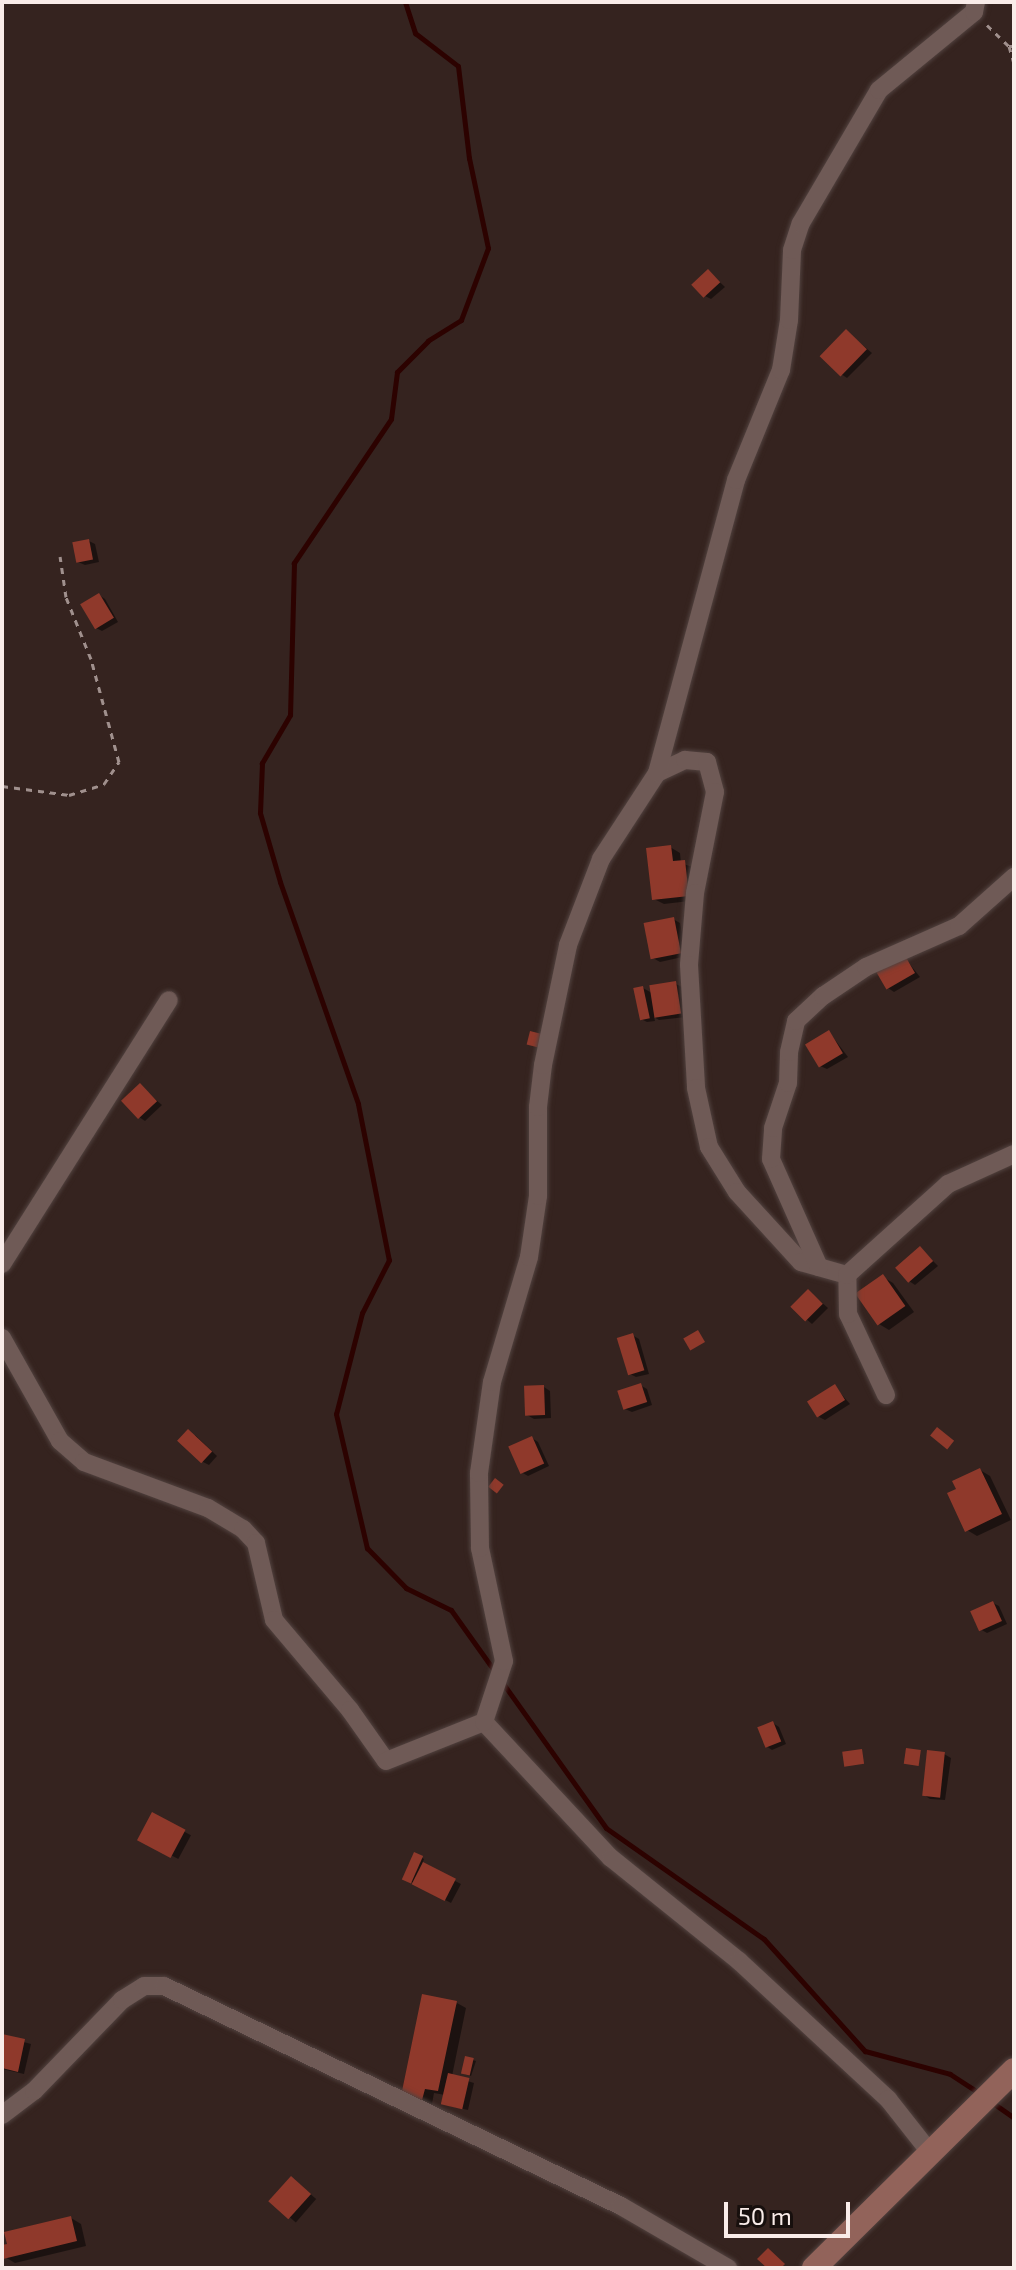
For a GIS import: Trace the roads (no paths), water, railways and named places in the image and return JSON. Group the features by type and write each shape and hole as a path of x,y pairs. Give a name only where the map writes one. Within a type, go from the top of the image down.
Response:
{"main road":[{"path":"814,2268 932,2155 1010,2074"}],"street":[{"path":"2,1338 60,1441 84,1462 208,1508 243,1529 256,1543 274,1620 350,1710 386,1761 484,1722 503,1665 495,1610 480,1548 479,1473 492,1382 529,1257 538,1196 538,1107 543,1065 565,972 568,945 596,873 657,773 736,480 781,370 789,320 792,250 801,223 879,90 975,7"},
{"path":"657,773 685,760 707,762 715,792 695,893 689,965 696,1088 709,1147 737,1192 801,1262 847,1275"},
{"path":"819,1267 771,1159 773,1128 788,1083 796,1021 823,996 866,967 959,926 1014,877"},
{"path":"2,1264 169,1000"},
{"path":"886,1395 848,1314 847,1275 948,1184 1014,1154"},
{"path":"484,1722 611,1858 739,1961 888,2099 932,2155"},
{"path":"2,2115 34,2091 122,2000 144,1986 164,1986 621,2206 728,2268"}],"waterway":[{"path":"405,2 415,33 458,66 469,158 488,248 461,320 428,341 397,372 391,419 294,563 290,715 262,763 260,813 280,882 358,1104 389,1260 362,1313 336,1414 367,1548 406,1588 451,1610 496,1673"},
{"path":"502,1682 606,1828 764,1939 865,2051 950,2074 979,2093"},
{"path":"990,2101 1014,2118"}]}
